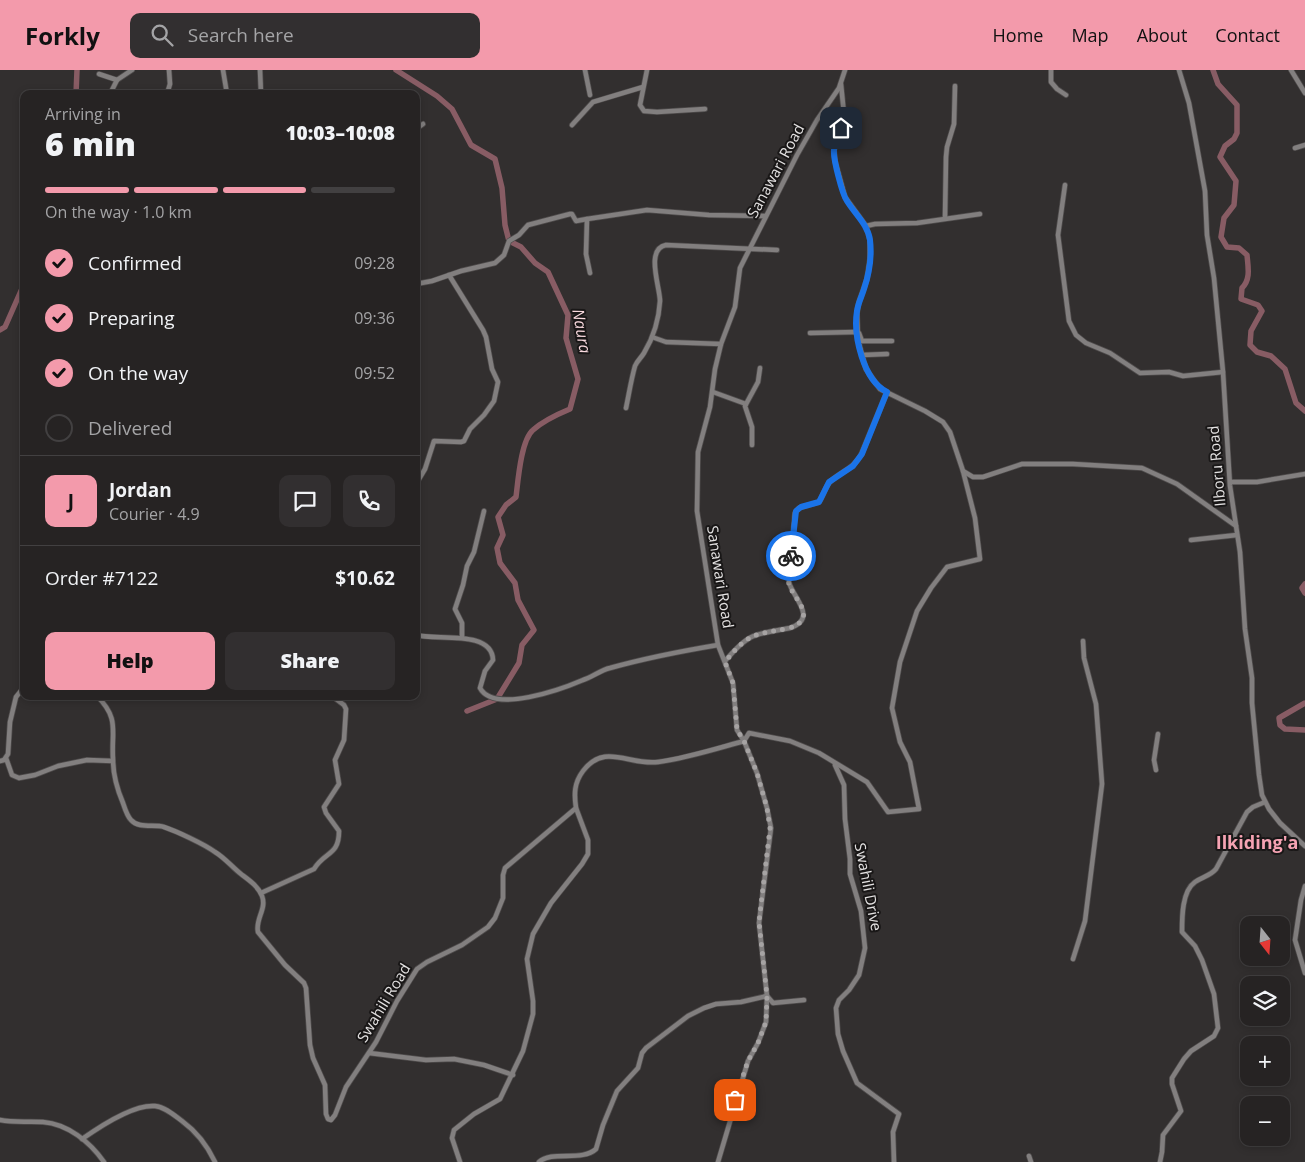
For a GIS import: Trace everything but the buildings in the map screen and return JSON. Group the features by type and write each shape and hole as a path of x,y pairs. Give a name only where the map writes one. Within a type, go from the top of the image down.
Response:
{"street":[{"path":"112,90 117,80 132,70"},
{"path":"168,90 170,70"},
{"path":"223,70 227,90"},
{"path":"260,70 261,90"},
{"path":"585,70 590,95"},
{"path":"647,70 642,87 640,105 644,111 705,109"},
{"name":"Sanawari Road","path":"718,1162 748,1061 758,1043 766,1022 767,996 759,922 770,828 767,808 757,773 744,741 737,730 733,683 718,645 697,511 698,452 713,392 715,369 721,344 735,307 740,268 797,156 841,83 845,70"},
{"path":"1051,70 1051,82 1057,89 1066,94"},
{"name":"Ilboru Road","path":"1179,70 1187,95 1204,191 1207,235 1214,278 1223,372 1230,482 1252,678 1252,703 1259,775 1264,802 1280,823 1305,846"},
{"path":"1291,70 1305,93"},
{"path":"99,74 117,80"},
{"path":"460,1162 452,1138 454,1130 474,1114 500,1099 523,1052 532,1021 533,1001 527,959 533,934 551,903 586,858 589,849 588,840 576,808 574,792 581,773 588,764 601,757 617,757 648,763 682,759 744,741 749,733 790,741 819,753 868,782 888,812 919,809 910,762 900,742 892,708 900,662 917,611 947,567 980,560 975,518 950,432 943,422 880,389 866,369 858,340 856,313 867,279 870,240 866,226 845,197 835,161 834,150 844,114 841,83"},
{"path":"945,218 947,193 946,158 947,146 954,124 955,86"},
{"path":"572,125 593,102 642,87"},
{"path":"1295,148 1305,145"},
{"path":"1065,185 1058,235 1069,321 1076,335 1086,343 1110,353 1140,373 1169,372 1183,376 1223,372"},
{"path":"420,283 495,263 504,255 509,241 519,235 528,225 570,214 572,214 576,221 647,210 709,215 765,216"},
{"path":"866,226 874,224 917,224 945,218 957,219 980,214"},
{"path":"588,219 586,254 590,273"},
{"path":"626,408 635,366 652,338 656,327 660,301 655,273 656,252 658,248 666,245 750,247 777,250"},
{"path":"420,477 425,469 434,441 464,441 470,429 484,415 494,401 498,385 492,369 486,337 449,275"},
{"path":"810,333 857,332"},
{"path":"857,332 860,334 862,341 892,341"},
{"path":"652,338 666,342 721,344"},
{"path":"862,355 887,354"},
{"path":"752,445 752,427 746,404 757,384 760,368"},
{"path":"713,392 746,404"},
{"path":"725,662 739,645 751,636 790,628 801,620 803,613 802,605 791,590 789,580 795,513 799,508 819,502 830,481 856,462 862,454 887,392"},
{"path":"963,472 972,478 983,477 1022,464 1073,464 1142,468 1177,484 1236,526"},
{"path":"1230,482 1257,482 1305,474"},
{"path":"462,637 462,623 455,609 467,566 474,552 484,511"},
{"path":"1191,540 1237,535"},
{"path":"420,635 442,638 462,637 481,644 490,650 493,660 485,671 480,688 486,696 500,700 539,695 582,681 608,668 644,658 718,645"},
{"path":"1073,959 1085,921 1102,784 1096,710 1084,658 1083,641"},
{"path":"0,762 8,754 10,722 16,697 20,692"},
{"path":"101,700 109,711 114,727 113,761 117,786 130,820 140,825 154,825 166,828 210,848 250,880 261,894 314,869 318,862 334,850 338,844 339,831 324,807 339,784 334,766 344,740 346,709 344,704 338,700"},
{"path":"1156,770 1154,760 1158,734"},
{"path":"6,758 12,775 19,778 38,775 58,766 87,760 113,761"},
{"name":"Swahili Drive","path":"835,764 844,785 850,874 860,907 865,943 859,975 839,1000 836,1008 838,1034 851,1072 857,1083 899,1114 893,1132 894,1162"},
{"path":"1160,1162 1163,1135 1181,1111 1171,1082 1172,1078 1184,1059 1214,1036 1218,1028 1214,994 1202,960 1194,946 1182,932 1187,892 1194,882 1216,869 1247,812 1264,802"},
{"name":"Swahili Road","path":"261,894 264,905 257,927 258,932 281,961 304,983 306,988 310,1045 313,1058 325,1085 326,1114 329,1120 335,1115 346,1087 369,1053 416,969 456,949 488,927 495,918 503,898 503,875 505,868 576,808"},
{"path":"1305,886 1295,940 1305,973"},
{"path":"539,1162 547,1158 591,1153 596,1149 602,1125 616,1091 638,1068 642,1053 688,1016 716,1004 741,1002 767,996 773,1003 804,1000"},
{"path":"369,1053 426,1060 454,1059 484,1065 513,1075"},
{"path":"82,1139 131,1111 155,1106 165,1110 188,1125 202,1140 215,1162"},
{"path":"0,1120 54,1124 70,1130 94,1150 104,1162"},
{"path":"1029,1156 1031,1162"}],"waterway":[{"path":"76,90 77,70"},
{"name":"Naura","path":"396,70 437,96 452,109 471,145 495,159 502,188 505,225 509,241 521,247 535,263 548,272 568,315 566,338 578,379 570,409 541,424 529,435 523,451 516,497 506,505 498,517 503,535 497,548 500,563 515,583 518,600 534,630 522,645 519,663 497,699 467,711"},
{"path":"1213,70 1218,84 1237,105 1237,133 1234,139 1225,146 1220,157 1236,181 1234,205 1224,218 1221,237 1227,247 1239,248 1247,255 1248,277 1242,288 1241,299 1258,305 1262,311 1251,331 1250,345 1257,352 1271,356 1285,369 1296,403 1305,411"},
{"path":"0,330 5,327 20,293"},
{"path":"1305,584 1302,588 1305,593"},
{"path":"1305,703 1279,718 1280,725 1285,729 1305,730"}],"way so far":[{"path":"735,1100 748,1061 758,1043 766,1022 767,996 759,922 770,828 767,808 757,773 744,741 737,730 733,683 725,662 742,641 751,636 790,628 801,620 803,613 802,605 789,585 791,556"}],"district":[{"name":"Ilkiding'a","path":"1257,843"}],"route":[{"path":"791,556 796,511 801,507 819,502 830,481 849,469 856,462 862,454 887,392 880,389 866,369 858,340 856,313 870,267 870,240 866,226 845,197 835,161 834,150 841,128"}]}
